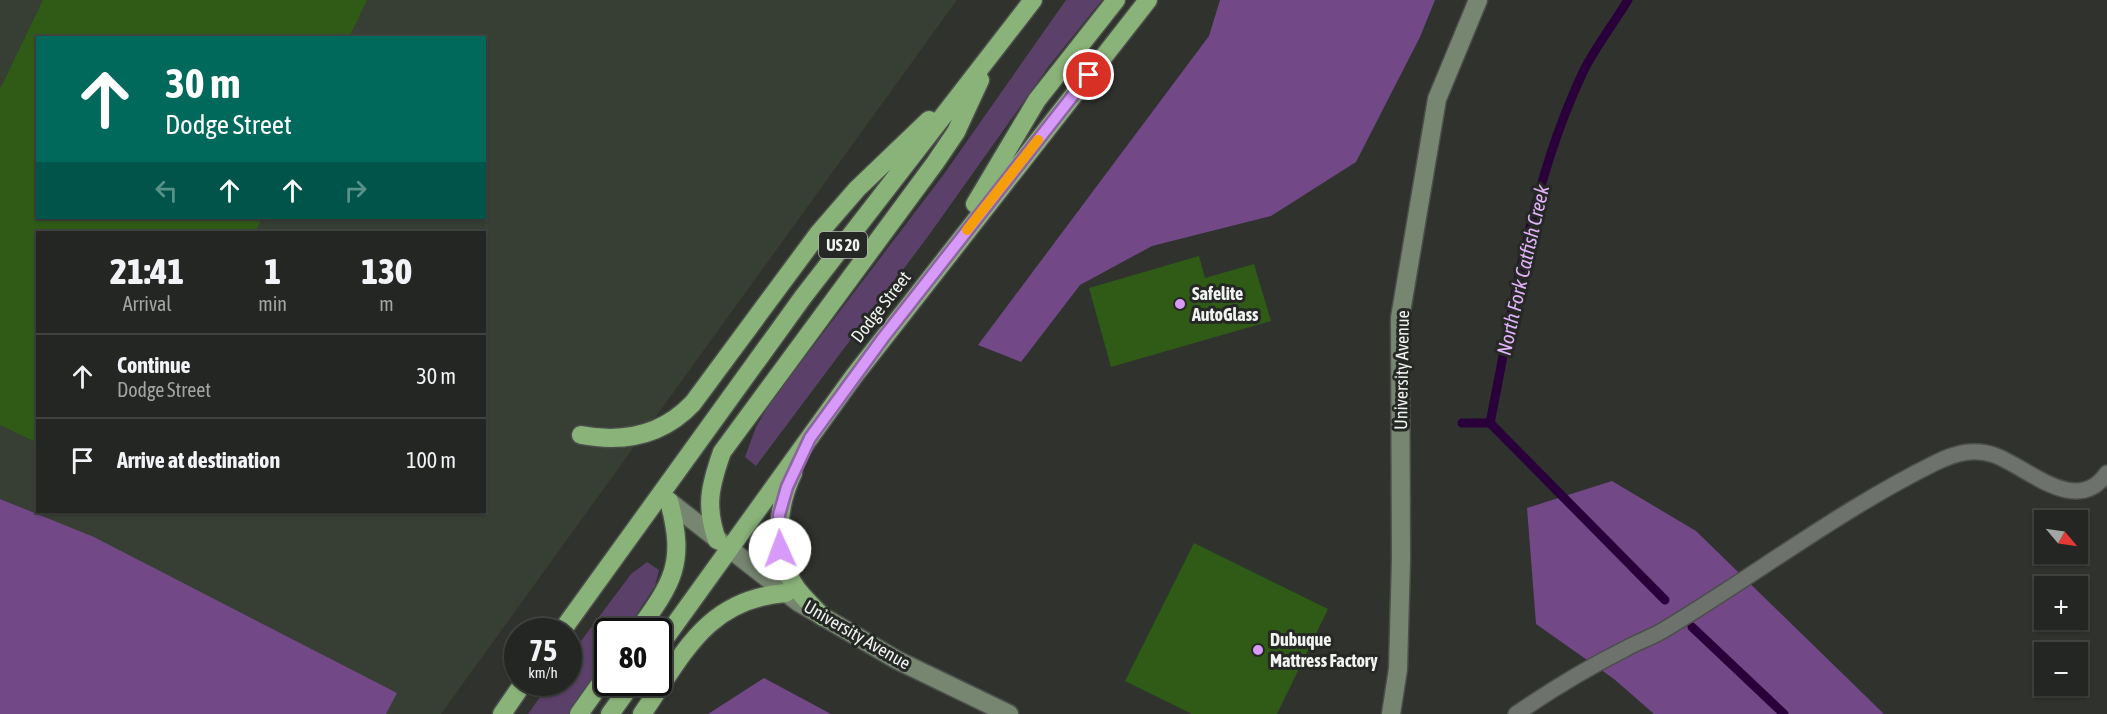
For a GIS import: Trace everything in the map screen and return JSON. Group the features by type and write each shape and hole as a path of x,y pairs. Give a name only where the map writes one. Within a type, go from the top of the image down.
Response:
{"highway":[{"name":"US 20","path":"572,618 664,498 803,297 1033,0"},
{"path":"941,263 1037,99 1116,0"},
{"name":"Dodge Street","path":"672,626 723,545 810,438 941,263 1148,0"},
{"path":"723,545 708,508 712,479 722,452 956,132 993,51"},
{"path":"581,435 622,438 643,435 679,418 693,403 818,234 898,149 964,89"},
{"path":"810,438 787,487 779,515 780,549 796,588 823,617"},
{"path":"647,618 668,588 674,572 677,538 664,498"},
{"path":"642,714 710,621 746,600 786,593"},
{"path":"579,714 594,693"},
{"path":"502,714 514,696"},
{"path":"610,714 623,696"}],"street":[{"name":"University Avenue","path":"1391,714 1398,669 1400,592 1400,318 1437,99 1478,0"},
{"name":"University Avenue","path":"664,498 786,593 823,617 897,660 1010,714"}],"lane":[{"path":"1515,714 1553,688 1659,632 1878,495 1938,461 1966,451 1994,455 2054,487 2078,491 2102,480 2107,473"}],"shaded area":[{"path":"0,0 957,0 510,618 504,618 504,627 441,714 276,714 0,598"},
{"path":"1066,0 1102,0 1049,66 929,235 756,466 745,457 756,427 770,403 944,174"},
{"path":"1220,0 1435,0 1420,37 1356,162 1271,216 1152,246 1080,285 1021,362 978,345 1209,36"},
{"path":"1612,481 1696,531 1884,714 1654,714 1614,679 1536,624 1527,508"},
{"path":"0,499 94,537 397,693 386,714 0,714"},
{"path":"647,562 659,570 655,586 634,618 598,618 631,574"},
{"path":"594,624 594,677 582,695 582,640"},
{"path":"764,678 831,714 708,714"},
{"path":"541,696 581,696 569,714 528,714"}],"building":[{"path":"43,0 367,0 350,36 36,36 36,219 262,219 256,231 36,231 36,442 0,425 0,89"},
{"name":"Safelite AutoGlass","path":"1199,256 1205,278 1254,264 1271,321 1111,367 1089,288"},
{"path":"1194,543 1328,609 1277,714 1192,714 1125,681"}],"waterway":[{"name":"North Fork Catfish Creek","path":"1490,423 1516,288 1550,155 1584,70 1628,0"},
{"name":"North Fork Catfish Creek","path":"1462,423 1490,423"},
{"path":"1490,423 1665,600"},
{"path":"1692,627 1784,714"}],"slow traffic":[{"path":"967,230 1038,140"}],"place":[{"name":"Safelite AutoGlass","path":"1180,304"},
{"name":"Dubuque Mattress Factory","path":"1258,650"}],"route":[{"path":"780,549 779,515 787,487 810,438 883,338 1089,75"}]}
